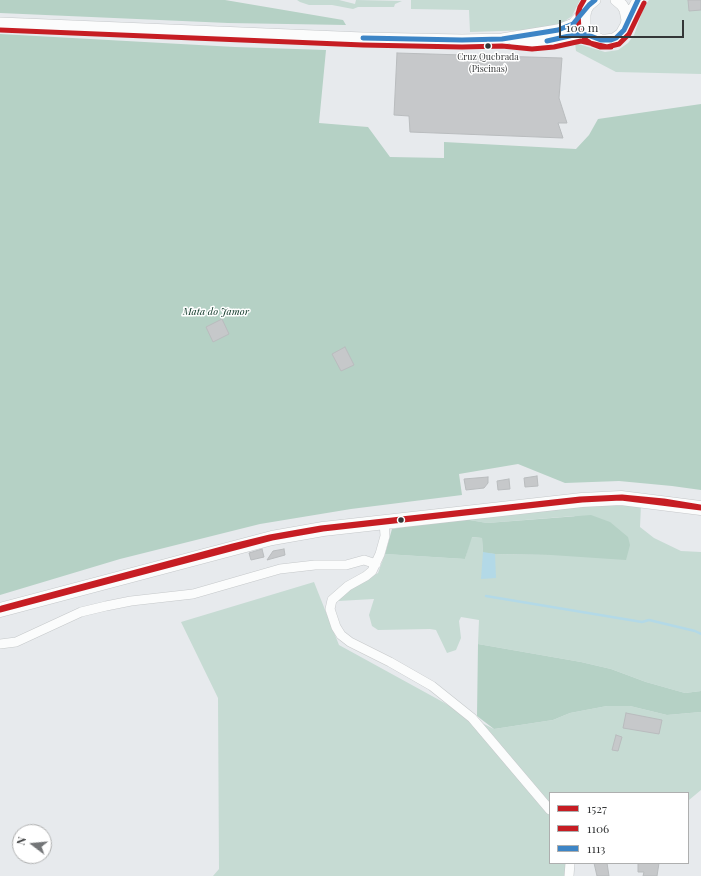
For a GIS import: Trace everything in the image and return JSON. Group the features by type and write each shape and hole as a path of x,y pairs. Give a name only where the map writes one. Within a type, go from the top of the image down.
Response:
{"main road":[{"path":"0,601 239,537 320,521 574,493 622,490 658,493 701,500"},
{"path":"0,610 272,538 323,529 582,500 621,498 701,508"}],"street":[{"path":"502,39 567,27 578,20 589,5 595,0"},
{"path":"616,0 625,10 627,15 626,25"},
{"path":"0,23 363,38 462,40 502,39 532,42 543,42 578,34 612,40 621,34 638,0"},
{"path":"586,10 584,15 585,26 591,35 596,38"},
{"path":"384,521 385,536 380,554 372,571 348,586 332,600 330,609 336,627 341,635 350,642 390,662 432,686 472,718 549,809"},
{"path":"0,644 16,642 81,612 106,606 131,601 170,598 193,594 280,569 315,565 346,564 364,560 376,564"},
{"path":"569,876 570,864"}],"green space":[{"path":"0,0 225,0 343,20 346,25 228,23 0,13"},
{"path":"297,0 339,0 355,4 356,0 402,1 395,4 394,7 358,7 353,9 332,5 309,5"},
{"path":"411,0 580,0 572,16 562,23 531,30 470,32 469,10 411,9"},
{"path":"649,0 701,0 701,74 616,72 576,51 575,43 605,52 618,50 628,43 634,35 644,7"},
{"name":"Mata do Jamor","path":"0,34 235,47 326,50 319,123 368,127 390,157 444,158 444,142 576,149 589,135 598,119 701,104 701,490 619,481 565,483 518,464 459,474 462,495 351,509 260,524 120,559 0,595"},
{"path":"606,504 641,505 640,527 654,538 681,551 701,552 701,691 685,693 646,682 611,669 581,662 478,644 479,620 461,617 459,621 461,638 456,650 447,653 436,630 378,630 372,626 369,615 374,599 338,601 341,594 378,573 385,554 465,559 471,537 482,538 483,553 551,555 575,516 487,523 458,518"},
{"path":"591,515 610,522 628,537 630,545 626,560 551,555 483,553 482,538 472,537 465,559 385,554 392,529 458,518 487,523"},
{"path":"314,582 339,645 494,729 553,720 570,713 607,706 630,706 667,715 701,712 701,790 689,800 689,792 549,792 549,864 570,864 569,876 213,876 219,869 218,698 181,622"},
{"path":"478,644 581,662 611,669 646,682 685,693 701,691 701,712 667,715 630,706 607,706 570,713 553,720 494,729 477,716"}],"water":[{"path":"483,552 495,554 496,578 481,579"}],"building":[{"path":"688,0 701,0 701,10 689,11"},
{"path":"397,53 562,58 559,98 567,123 558,123 563,138 410,132 409,116 394,115"},
{"path":"222,319 229,334 213,342 206,327"},
{"path":"345,347 354,365 341,371 332,354"},
{"path":"537,476 538,486 525,487 524,478"},
{"path":"488,477 488,483 484,488 466,490 464,479"},
{"path":"509,479 510,489 498,490 497,481"},
{"path":"262,549 264,557 251,560 249,553"},
{"path":"284,549 285,555 267,560 273,551"},
{"path":"626,713 662,720 659,734 623,728"},
{"path":"616,735 622,737 618,751 612,750"},
{"path":"594,864 607,864 609,876 597,876"},
{"path":"638,864 659,864 657,876 643,876 644,872 638,872"}],"waterway":[{"path":"486,596 642,622 649,620 695,631 701,634"}],"transit line":[{"name":"1106","path":"584,0 578,14 579,29 586,40 592,44 600,47 611,47"},
{"name":"1113","path":"363,38 462,40 502,39 546,32 558,30 573,24 595,0"},
{"name":"1113","path":"547,41 578,34 588,35 601,40 611,40 616,38 624,30 638,0"},
{"name":"1106","path":"0,30 363,45 462,47 502,46 532,49 554,47 581,41 607,47 619,44 629,34 644,3"},
{"name":"1106","path":"2,608 233,546 270,537 321,528 580,499 622,497 664,501 700,507"},
{"name":"1527","path":"0,610 272,538 323,529 582,500 621,498 701,508"}],"place":[{"name":"Cruz Quebrada (Piscinas)","path":"488,46"}]}
